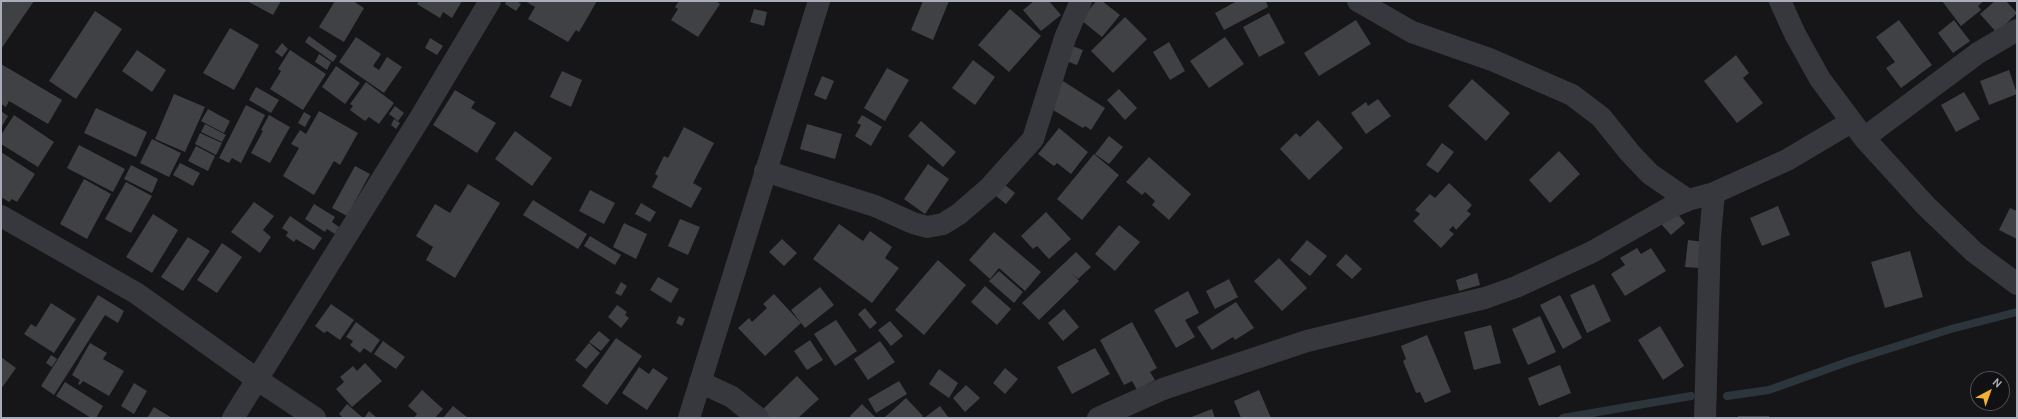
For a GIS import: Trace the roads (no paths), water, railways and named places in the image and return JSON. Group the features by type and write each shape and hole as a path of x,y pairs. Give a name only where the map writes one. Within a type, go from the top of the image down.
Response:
{"street":[{"path":"233,418 416,125 490,1"},
{"path":"689,418 819,1"},
{"path":"765,171 875,206 913,223 927,227 943,224 959,214 989,188 1033,139 1064,38 1080,1"},
{"path":"1358,1 1412,32 1492,60 1572,95 1601,117 1630,153 1650,174 1688,200"},
{"path":"1780,1 1795,34 1820,78 1857,130 1894,173 1931,211 1974,252 2017,284"},
{"path":"1098,418 1163,389 1307,341 1485,298 1510,289 1592,252 1669,208 1688,200 1714,193 1857,130 2017,30"},
{"path":"1705,418 1710,237 1714,193"},
{"path":"1,216 136,294 258,380 316,418"},
{"path":"700,382 732,397 758,418"}],"waterway":[{"path":"1727,396 1769,390 1850,361 1951,329 2017,312"},
{"path":"1563,418 1691,396"}]}
